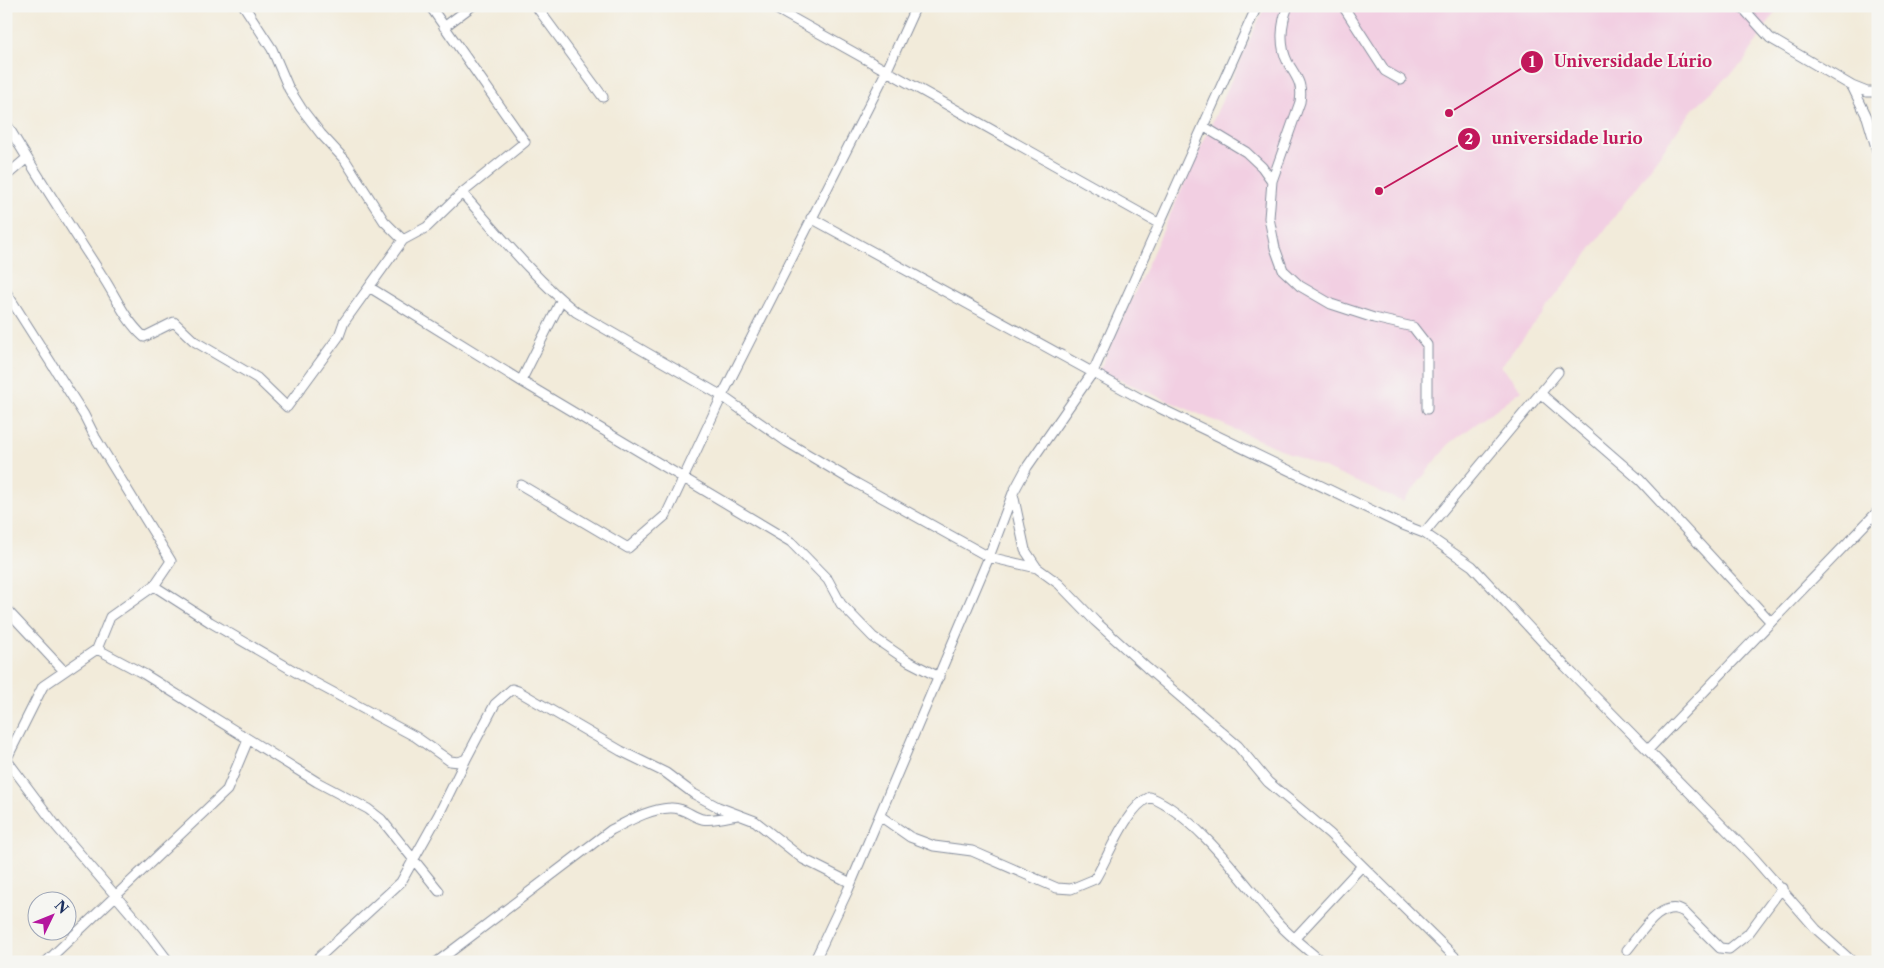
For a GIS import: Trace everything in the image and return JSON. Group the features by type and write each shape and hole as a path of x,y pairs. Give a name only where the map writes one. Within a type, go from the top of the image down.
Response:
{"street":[{"path":"244,6 272,49 289,89 302,108 345,160 384,221 403,240"},
{"path":"6,123 108,284 123,315 138,332 144,337 174,322 194,342 257,378 286,407 339,336 344,322 403,240 427,227 462,193 525,142 430,6"},
{"path":"444,27 472,6"},
{"path":"536,6 603,97"},
{"path":"771,6 1158,223"},
{"path":"521,485 628,548 666,515 722,396 886,72 916,6"},
{"path":"814,962 851,883 990,557 1013,493 1027,467 1093,372 1158,223 1257,6"},
{"path":"1288,6 1281,30 1283,48 1302,89 1300,102 1272,181 1270,218 1275,248 1283,270 1300,286 1331,304 1374,318 1413,327 1427,345 1428,408"},
{"path":"1343,6 1385,71 1401,80"},
{"path":"1741,6 1770,38 1852,86 1867,92 1878,92"},
{"path":"1852,86 1867,117 1878,154"},
{"path":"1202,126 1246,152 1262,167 1272,181"},
{"path":"6,176 27,158"},
{"path":"462,193 561,301 576,312 722,396 796,447 990,557 1037,568"},
{"path":"811,218 1142,400 1398,523 1424,533 1472,566 1565,666 1782,888 1816,930 1853,962"},
{"path":"369,287 521,382 634,447 791,542 828,580 841,604 874,637 908,661 939,677"},
{"path":"6,292 80,407 94,437 171,561 154,586 110,617 97,649 43,686 6,760 57,827 169,962"},
{"path":"521,382 561,301"},
{"path":"1424,533 1542,394 1558,372"},
{"path":"1542,394 1640,480 1771,622"},
{"path":"1013,493 1025,550 1037,568 1059,584 1141,662 1238,746 1268,782 1330,834 1460,962"},
{"path":"1648,750 1878,511"},
{"path":"154,586 306,678 416,736 450,762 459,762 466,758"},
{"path":"6,609 64,671"},
{"path":"97,649 144,674 317,782 368,809 381,819 439,891"},
{"path":"314,962 401,882 412,859 439,814 495,704 512,689 666,773 710,803 743,814 755,821 803,859 851,883"},
{"path":"46,962 116,898 227,790 248,740"},
{"path":"880,816 910,837 934,846 972,851 1036,881 1057,888 1071,889 1095,880 1117,836 1141,800 1150,797 1177,814 1208,841 1281,926 1322,962"},
{"path":"437,962 611,830 623,824 655,810 671,808 684,810 702,819 743,814"},
{"path":"1295,938 1362,866"},
{"path":"1627,950 1661,911 1670,907 1677,907 1684,912 1720,948 1729,949 1748,934 1782,888"}],"shaded area":[{"path":"1265,6 1779,6 1743,63 1693,109 1572,275 1501,366 1522,390 1449,444 1403,502 1099,371"}],"place":[{"name":"Universidade Lúrio","path":"1449,113"},
{"name":"universidade lurio","path":"1379,191"}]}
